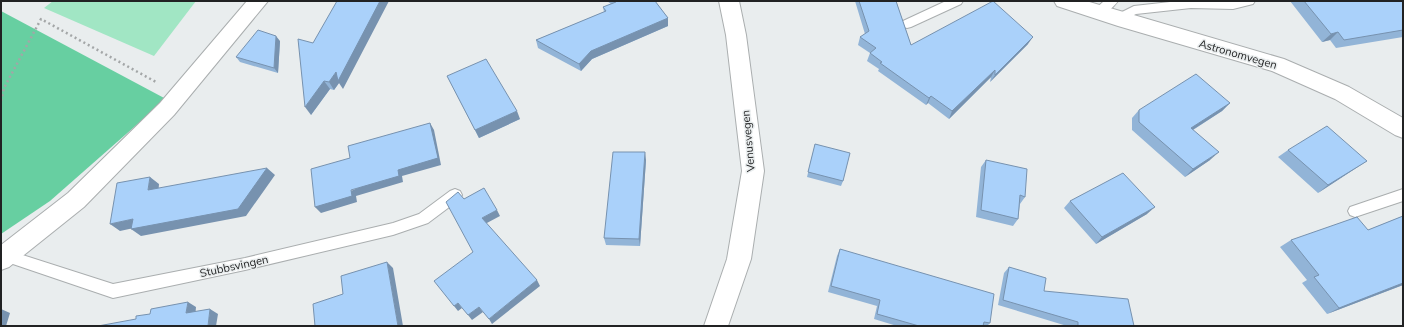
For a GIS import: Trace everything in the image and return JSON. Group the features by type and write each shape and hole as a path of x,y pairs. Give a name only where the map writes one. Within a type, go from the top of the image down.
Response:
{"street":[{"name":"Stubbsvingen","path":"4,257 76,200 167,109 258,1"},
{"name":"Venusvegen","path":"716,326 739,259 753,171 736,35 729,1"},
{"name":"Astronomvegen","path":"1064,1 1109,11 1277,65 1342,93 1403,129"}],"lane":[{"path":"907,24 957,1"},
{"path":"1109,11 1191,4 1233,4 1249,1"},
{"name":"Stubbsvingen","path":"4,257 113,291 245,264 393,229 423,219 455,195"},
{"path":"1355,211 1403,195"}],"path":[{"path":"1,101 4,88 41,19 179,95"}],"green space":[{"path":"53,1 196,1 154,56 44,8"},
{"path":"1,11 166,99 50,201 1,234"}],"building":[{"path":"337,1 380,1 338,81 336,72 329,82 324,81 305,107 298,39 313,43"},
{"path":"615,1 655,1 668,18 591,51 579,64 536,40 606,11 603,7 616,2"},
{"path":"859,1 896,1 911,45 993,1 1033,37 995,75 995,70 952,111 931,96 929,98 880,63 882,62 870,53 876,48 860,37 869,31"},
{"path":"1304,1 1402,1 1403,30 1344,40 1338,32 1331,34"},
{"path":"258,30 276,36 274,68 236,57"},
{"path":"486,59 517,111 475,130 447,76"},
{"path":"1196,74 1230,103 1191,128 1219,152 1193,169 1139,122 1139,110"},
{"path":"430,123 438,158 398,170 399,176 351,190 352,196 315,207 311,169 350,158 348,146"},
{"path":"1327,126 1367,161 1328,185 1288,150"},
{"path":"815,144 850,153 843,181 808,172"},
{"path":"613,152 645,152 639,239 604,238"},
{"path":"986,160 1027,169 1025,197 1020,195 1018,219 981,210"},
{"path":"267,168 238,209 131,229 133,219 110,224 117,183 150,177 148,190"},
{"path":"1123,173 1155,207 1102,237 1070,201"},
{"path":"484,188 497,210 482,218 537,280 489,319 479,307 468,315 458,303 454,306 434,281 473,252 446,202 458,192 464,199"},
{"path":"1403,216 1403,283 1339,308 1314,277 1319,275 1291,240 1357,217 1368,230"},
{"path":"840,249 994,294 990,323 984,322 983,326 919,326 877,314 880,300 831,286"},
{"path":"387,262 398,326 315,326 313,304 343,294 341,276"},
{"path":"1009,267 1046,278 1044,291 1128,299 1134,326 1078,326 1078,322 1003,300"},
{"path":"188,302 186,313 210,309 208,326 98,326 136,319 136,316 150,314 151,309"}]}
